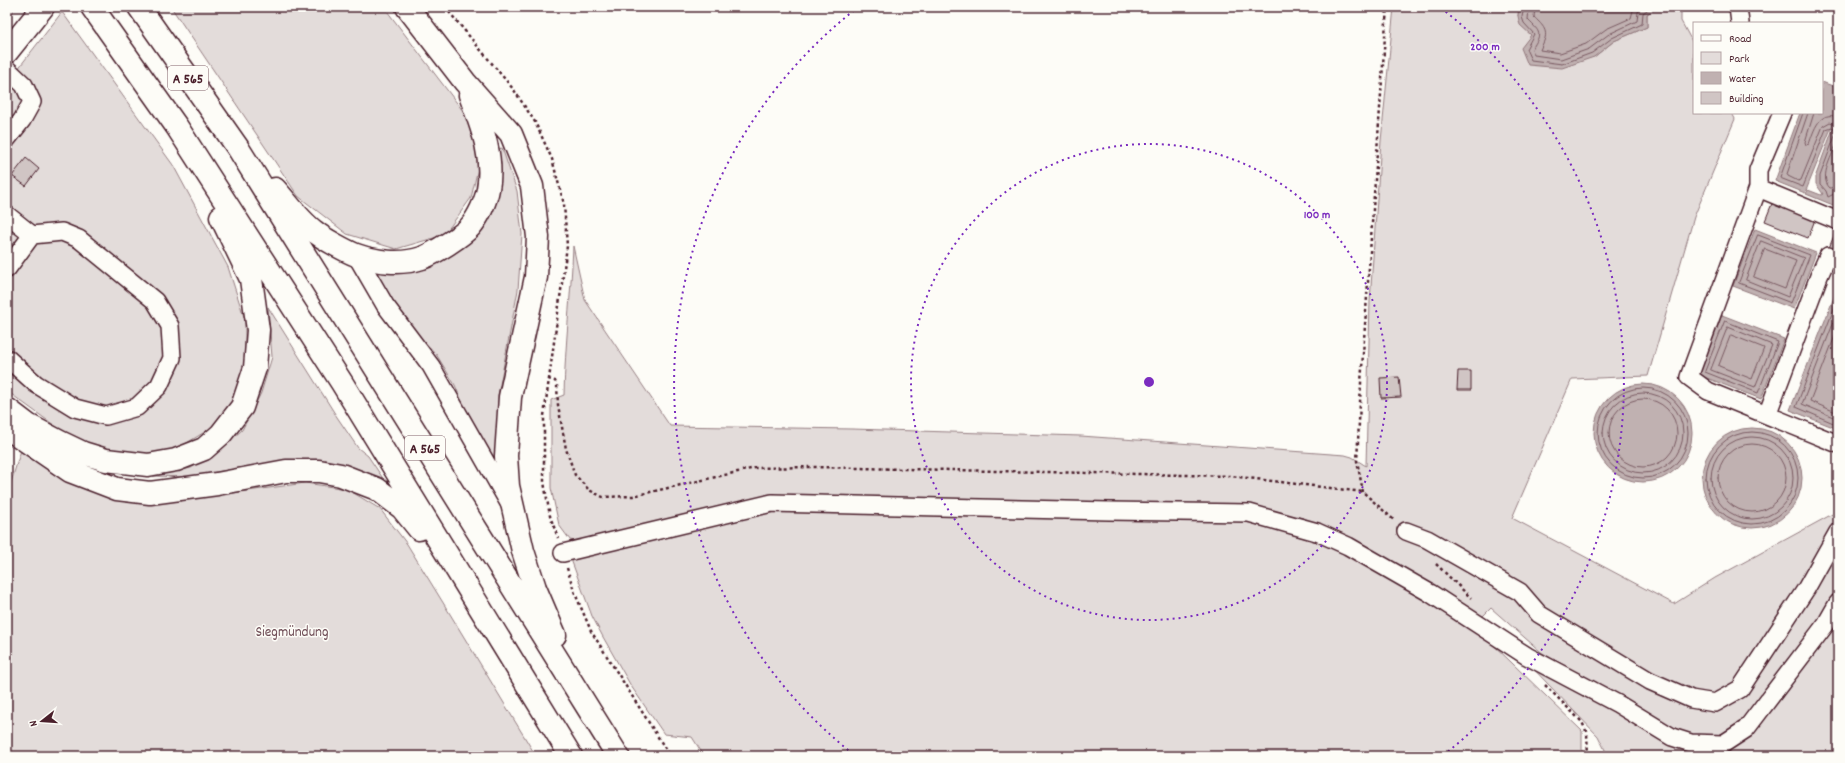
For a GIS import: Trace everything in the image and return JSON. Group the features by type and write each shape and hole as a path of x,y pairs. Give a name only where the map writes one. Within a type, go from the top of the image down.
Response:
{"main road":[{"path":"7,52 43,7"},
{"name":"A 565","path":"92,7 177,127 342,383 572,756"},
{"name":"A 565","path":"139,7 238,148 616,752"},
{"path":"407,7 465,82 511,134 532,186 538,237 536,276 510,397 506,456 508,486 523,551 535,588 553,631 616,752"},
{"path":"238,148 314,231 356,255 381,261 402,262 422,258 445,245 470,227 481,208 488,190 490,167 486,139 465,82"},
{"path":"7,409 28,426 83,453 106,460 148,465 176,460 204,449 221,434 242,407 255,368 258,330 251,279 177,127"},
{"path":"7,428 70,471 117,489 150,493 217,484 286,471 318,471 341,475 377,489 402,508 471,593"}],"lane":[{"path":"1738,7 1740,22"},
{"path":"7,69 24,84 32,102 22,120 7,139"},
{"path":"1782,114 1758,170 1758,188 1689,377 1708,391 1838,444"},
{"path":"1758,188 1838,221"},
{"path":"7,215 32,235 62,232 79,239 155,301 170,326 172,358 159,386 137,408 106,416 75,408 36,384 7,358"},
{"path":"7,269 32,235"},
{"path":"356,255 385,304 431,366 513,510"},
{"path":"1767,415 1819,276 1828,256 1838,260"},
{"path":"563,553 772,504 1109,512 1249,513 1317,532 1348,546 1430,593 1527,656 1618,704 1672,737 1691,743 1723,744 1746,729 1826,624 1838,603"},
{"path":"1406,531 1426,539 1520,592 1539,614 1650,681 1691,699 1715,703 1740,689 1806,589 1838,532"}],"path":[{"path":"7,18 15,7"},
{"path":"1363,492 1357,461 1360,383 1387,7"},
{"path":"548,380 555,381 557,385 558,405 566,449 576,475 589,490 603,497 633,496 755,468 812,467 1231,476 1363,492 1406,531"},
{"path":"563,553 574,591 591,631 670,756"},
{"path":"1433,561 1475,603"},
{"path":"1541,680 1582,722 1587,733 1588,756"}],"green space":[{"path":"171,7 384,7 463,111 475,135 478,168 471,198 444,235 396,249 347,234 298,196"},
{"path":"1394,7 1519,7 1518,16 1594,57 1614,41 1647,27 1647,14 1658,7 1681,7 1681,21 1693,43 1693,114 1732,114 1735,119 1694,217 1648,376 1572,379 1512,518 1674,604 1715,578 1838,511 1838,522 1800,588 1735,681 1720,696 1736,699 1759,677 1796,616 1838,541 1838,594 1799,649 1739,728 1713,739 1680,732 1620,701 1541,652 1491,608 1481,618 1439,591 1304,518 1243,507 769,497 580,542 570,540 559,525 551,488 551,400 564,395 573,246 585,300 670,426 852,429 1081,436 1345,455 1352,457 1366,466 1370,301 1381,141"},
{"path":"62,12 173,165 228,267 245,320 245,357 238,393 222,417 208,430 185,444 163,453 141,457 96,449 62,431 7,391 7,83"},
{"path":"502,148 517,191 522,234 518,290 498,395 496,469 475,434 455,385 436,354 404,320 369,267 453,250 498,149"},
{"path":"268,307 337,417 358,448 368,456 388,486 319,462 280,461 187,477 153,476 191,468 220,449 242,430 261,393 272,357"},
{"name":"Siegmündung","path":"22,447 137,500 176,501 305,483 347,489 380,509 407,544 536,756 7,756 7,495"},
{"path":"755,511 1238,518 1337,548 1478,630 1582,731 1582,754 1580,756 704,756 692,737 664,734 631,686 592,616 572,562 576,554"},
{"path":"1838,620 1838,756 1728,756 1732,747 1763,717"},
{"path":"1524,659 1681,747 1706,752 1707,756 1606,756 1607,754 1598,736"}],"water":[{"path":"1519,7 1658,7 1647,14 1647,27 1614,41 1594,57 1562,68 1528,65 1521,48 1531,35 1520,25 1518,16"},
{"path":"1823,82 1838,88 1838,111 1805,193 1775,181 1800,114 1823,114"},
{"path":"1838,115 1838,196 1834,197 1838,202 1838,207 1806,194 1808,190 1821,195 1823,194 1816,184 1816,175"},
{"path":"1755,229 1816,253 1794,309 1733,286"},
{"path":"1838,287 1838,429 1790,410"},
{"path":"1722,315 1784,339 1761,399 1699,375"},
{"path":"1643,384 1662,388 1678,398 1688,414 1692,433 1688,452 1678,468 1662,478 1643,482 1624,478 1608,468 1598,452 1594,433 1598,414 1608,398 1624,388"},
{"path":"1752,428 1771,432 1787,443 1798,459 1802,478 1798,497 1787,513 1771,524 1752,528 1733,524 1717,513 1706,497 1702,478 1706,459 1717,443 1733,432"}],"building":[{"path":"26,158 39,169 26,186 12,176"},
{"path":"1773,201 1816,217 1808,238 1765,221"},
{"path":"1837,228 1838,229 1838,252 1829,248"},
{"path":"1458,371 1471,371 1471,390 1457,390"},
{"path":"1399,377 1401,397 1381,398 1380,378"}]}
